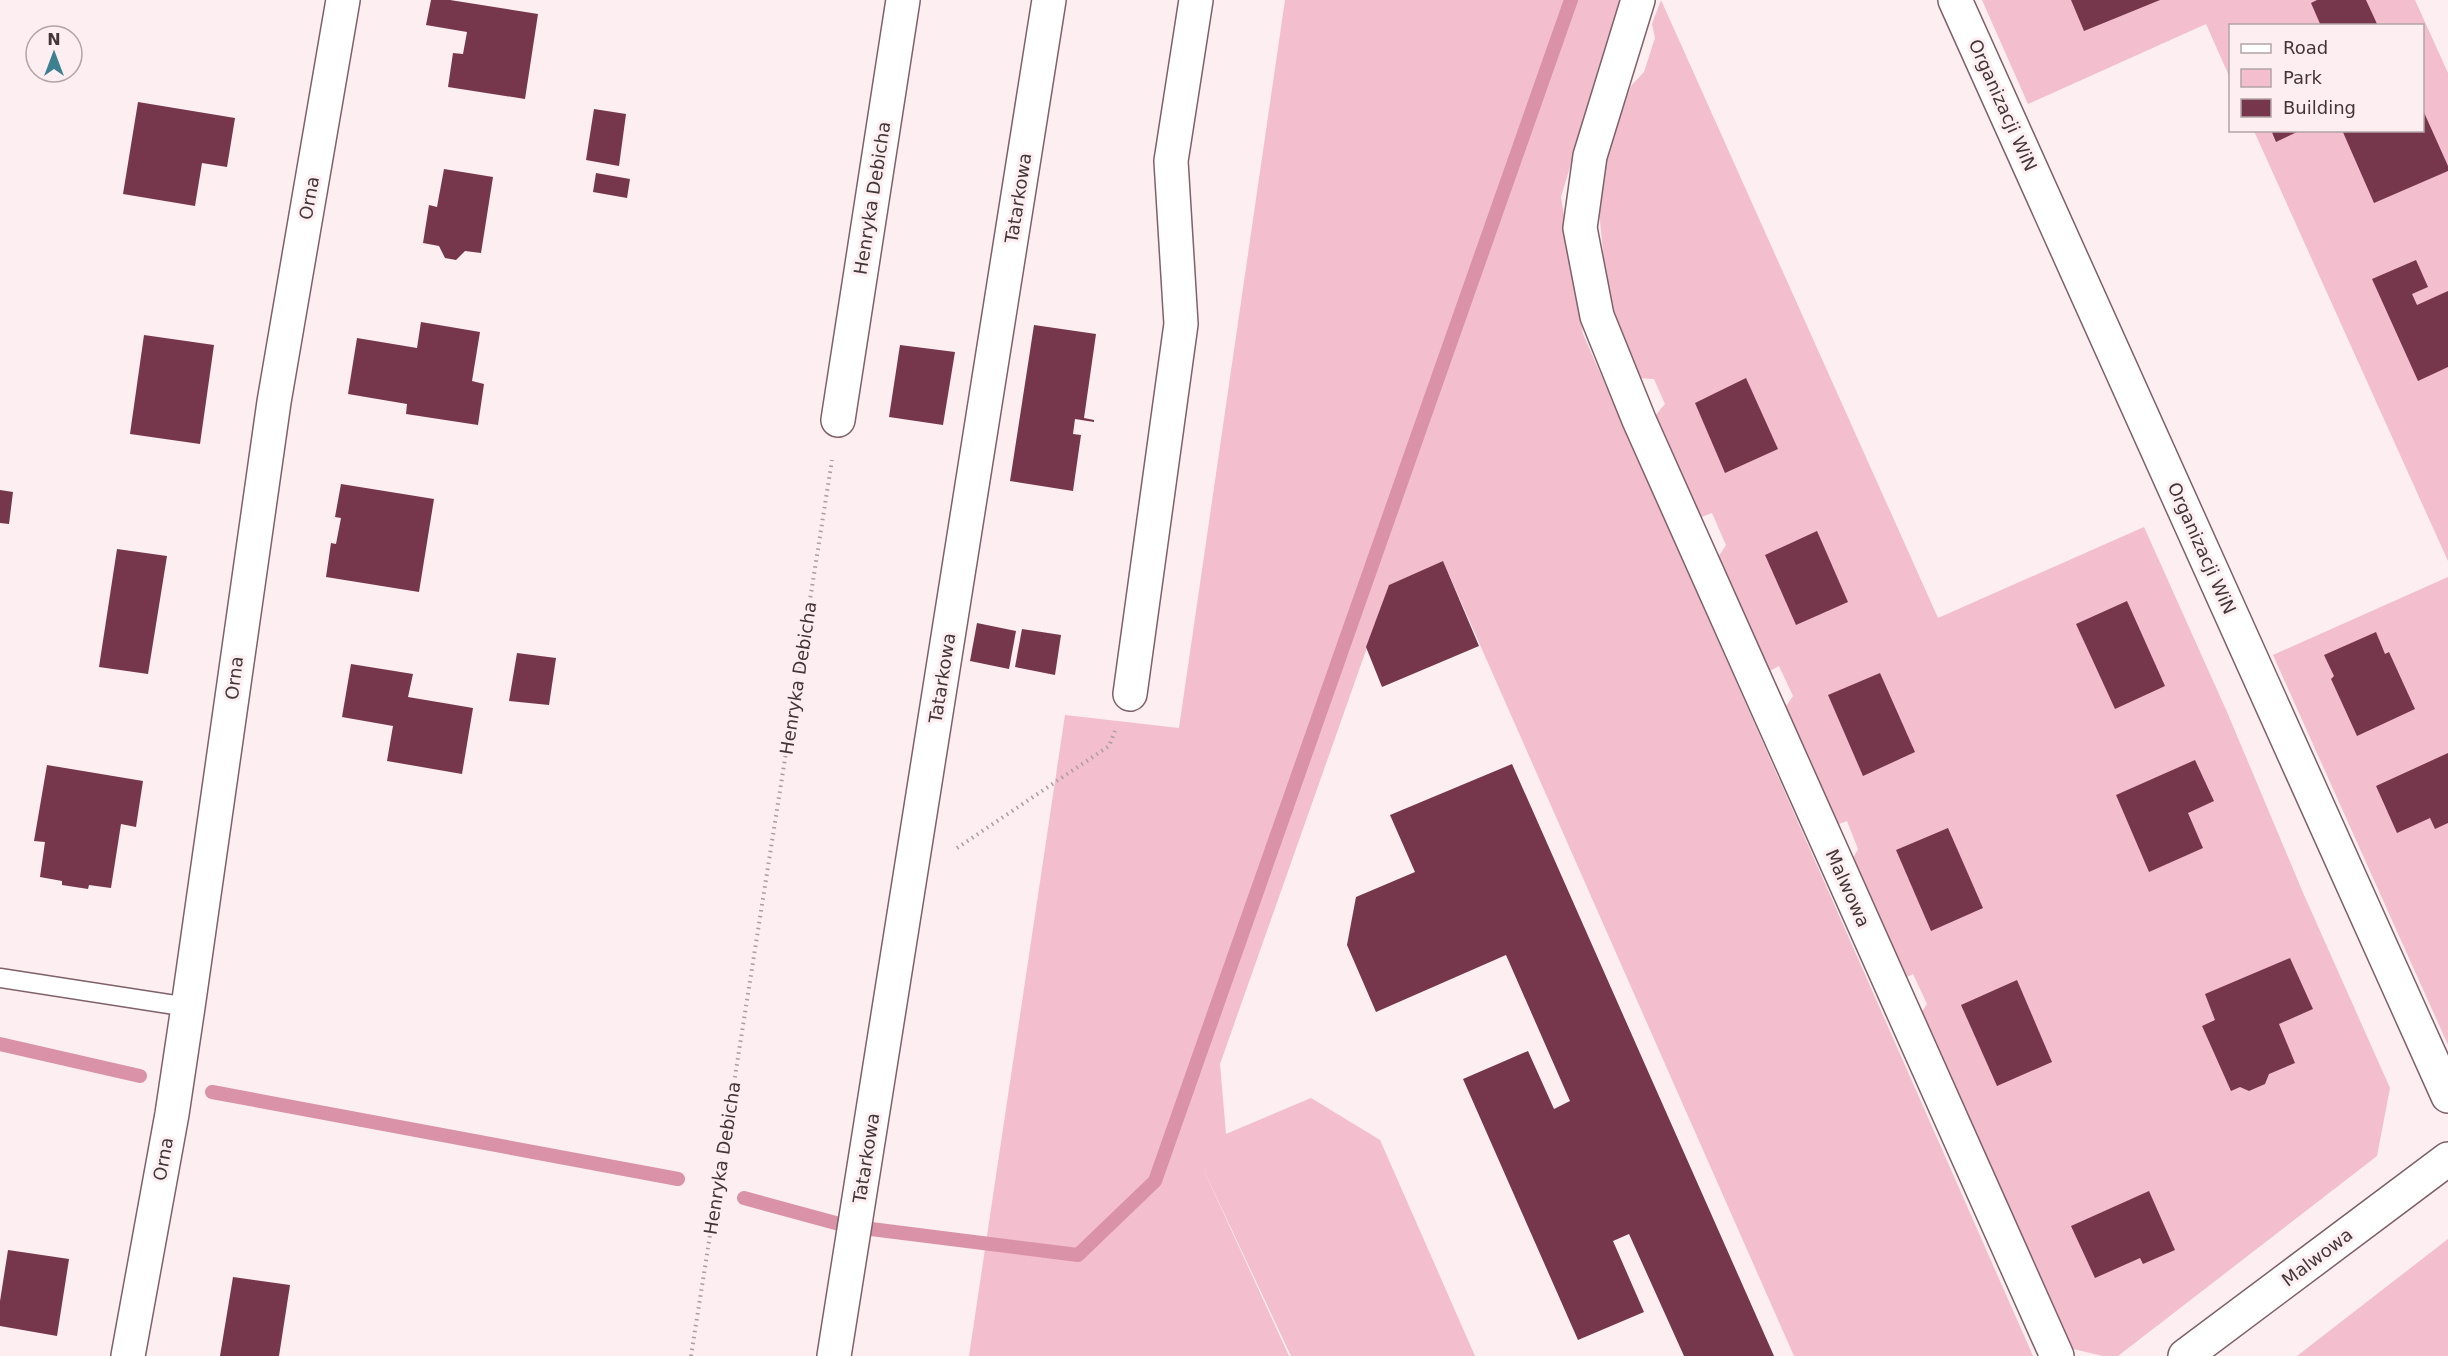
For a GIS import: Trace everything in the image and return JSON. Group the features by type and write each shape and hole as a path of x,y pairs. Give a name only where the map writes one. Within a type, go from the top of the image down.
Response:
{"street":[{"name":"Orna","path":"128,1356 172,1114 272,413 343,0"},
{"name":"Henryka Debicha","path":"838,420 903,0"},
{"name":"Tatarkowa","path":"834,1356 1049,0"},
{"path":"1130,694 1181,324 1171,161 1196,0"},
{"name":"Malwowa","path":"1638,0 1590,156 1580,228 1597,316 1639,420 2057,1356"},
{"name":"Organizacji WiN","path":"1955,0 2448,1096"},
{"name":"Malwowa","path":"2186,1356 2448,1159"}],"lane":[{"path":"0,978 188,1007"}],"path":[{"name":"Henryka Debicha","path":"691,1356 838,420"},
{"path":"910,879 1109,746 1130,694"}],"green space":[{"path":"1285,0 1620,0 1561,197 1583,334 2033,1356 1794,1356 1443,561 1389,585 1220,1064 1226,1134 1311,1098 1380,1140 1475,1356 1291,1356 1200,1162 1289,1356 969,1356 1065,715 1179,728"},
{"path":"1661,0 1938,618 2144,527 2390,1088 2377,1156 2118,1356 2103,1356 2069,1348 1920,1015 1927,1004 1913,974 1903,979 1851,862 1858,849 1847,821 1836,825 1784,709 1793,696 1779,666 1766,673 1717,559 1726,545 1712,513 1699,518 1654,417 1665,404 1654,379 1636,378 1609,314 1596,179 1631,86 1644,72 1655,38 1652,24"},
{"path":"1982,0 2415,0 2448,73 2448,561 2254,132 2424,132 2424,24 2229,24 2229,76 2206,24 2028,104"},
{"path":"2448,577 2448,1045 2273,655"},
{"path":"2448,1239 2448,1356 2297,1356"}],"building":[{"path":"431,0 450,0 538,14 525,99 448,87 453,53 463,54 467,32 426,25"},
{"path":"2071,0 2160,0 2084,31"},
{"path":"2317,0 2366,0 2377,24 2320,24 2311,3"},
{"path":"138,102 235,118 227,167 202,163 195,206 123,194"},
{"path":"594,109 626,114 619,166 586,160"},
{"path":"2424,112 2448,166 2448,171 2374,203 2343,132 2424,132"},
{"path":"2272,132 2297,132 2276,142"},
{"path":"444,169 493,177 481,253 465,251 456,260 445,258 439,246 423,243 429,205 437,207"},
{"path":"596,173 630,179 627,198 593,192"},
{"path":"2416,260 2428,287 2412,294 2417,305 2448,291 2448,367 2418,381 2372,279"},
{"path":"421,322 480,332 472,381 484,384 478,425 406,414 407,404 348,394 357,338 417,348"},
{"path":"1034,325 1096,334 1084,418 1094,420 1094,422 1075,419 1073,434 1081,435 1073,491 1010,481"},
{"path":"144,335 214,345 200,444 130,434"},
{"path":"900,345 955,352 943,425 889,417"},
{"path":"1746,378 1778,449 1725,473 1695,403"},
{"path":"341,484 434,499 419,592 326,577 331,543 336,544 341,518 335,517"},
{"path":"0,490 13,492 9,524 0,523"},
{"path":"1817,531 1848,602 1796,625 1765,555"},
{"path":"117,549 167,556 148,674 99,667"},
{"path":"1443,561 1479,646 1382,687 1366,647 1389,585"},
{"path":"2127,601 2165,686 2115,709 2076,624"},
{"path":"977,623 1016,631 1009,669 970,661"},
{"path":"1022,629 1061,635 1055,675 1015,667"},
{"path":"2376,632 2385,654 2389,652 2415,709 2357,736 2331,679 2334,676 2324,655"},
{"path":"517,653 556,658 549,705 509,701"},
{"path":"351,664 413,674 408,697 473,708 462,774 387,761 393,726 342,717"},
{"path":"1880,673 1915,752 1863,776 1828,695"},
{"path":"2448,753 2448,823 2435,829 2430,818 2397,833 2376,786"},
{"path":"2195,760 2214,801 2188,813 2203,848 2149,872 2116,795"},
{"path":"1512,764 1774,1356 1684,1356 1629,1234 1613,1241 1644,1312 1578,1340 1463,1079 1528,1051 1554,1109 1570,1101 1506,955 1376,1012 1347,945 1356,897 1415,872 1390,815"},
{"path":"47,765 143,781 136,827 121,824 111,888 89,885 88,889 62,885 62,881 40,877 45,842 34,841"},
{"path":"1948,828 1983,908 1931,931 1896,850"},
{"path":"2290,958 2313,1009 2279,1024 2295,1063 2269,1074 2265,1084 2249,1091 2240,1087 2231,1091 2202,1026 2215,1020 2205,994"},
{"path":"2017,980 2052,1062 1997,1086 1961,1005"},
{"path":"2149,1191 2175,1250 2143,1264 2140,1258 2095,1278 2071,1226"},
{"path":"8,1250 69,1259 57,1336 0,1326 0,1301"},
{"path":"233,1277 290,1285 279,1356 220,1356"}],"waterway":[{"path":"871,1229 1078,1255 1155,1181 1571,0"},
{"path":"0,1044 140,1076"},
{"path":"212,1092 678,1179"},
{"path":"744,1198 843,1225"}]}
